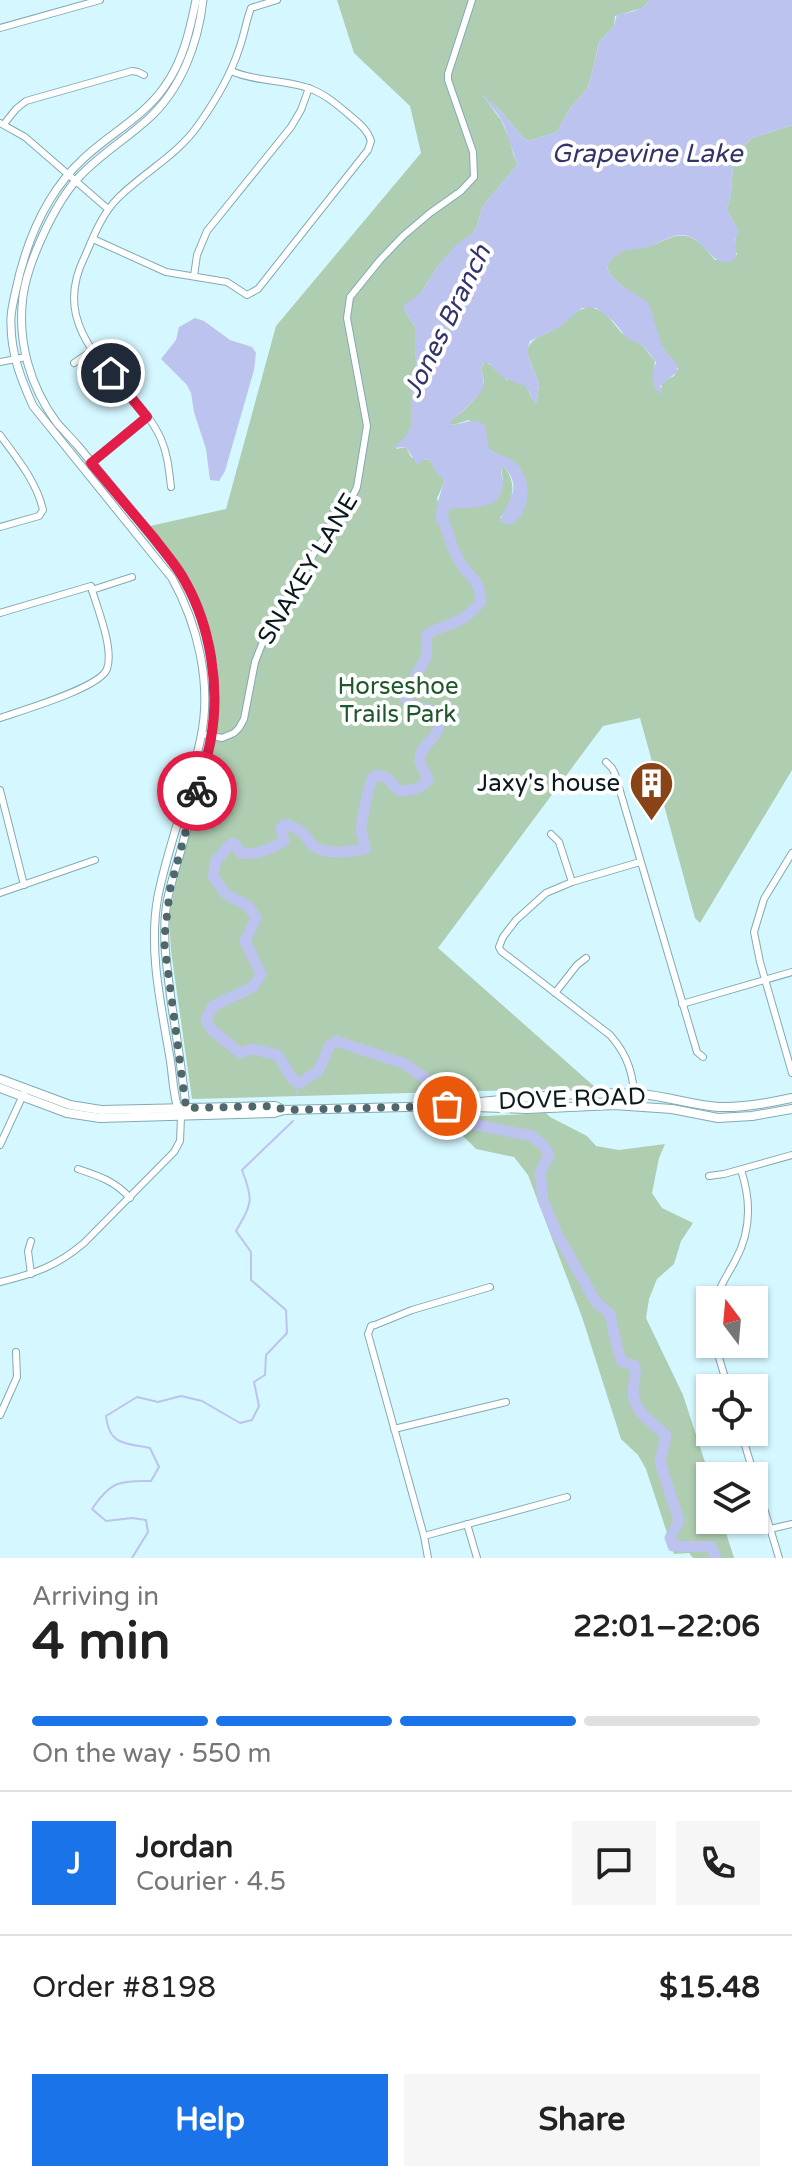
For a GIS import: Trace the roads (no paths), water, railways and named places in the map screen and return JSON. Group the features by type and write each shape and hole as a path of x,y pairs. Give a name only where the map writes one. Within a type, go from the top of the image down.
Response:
{"main road":[{"name":"DOVE ROAD","path":"0,1079 24,1094 67,1113 117,1119 181,1111 274,1113 284,1110 447,1106 527,1109 635,1105 718,1118 792,1109"},
{"name":"DOVE ROAD","path":"0,1088 24,1094"},
{"name":"DOVE ROAD","path":"447,1106 527,1098 635,1094 718,1107 792,1098"},
{"path":"672,1109 674,1098"}],"street":[{"path":"58,0 61,11"},
{"path":"0,28 100,0"},
{"path":"181,1111 156,966 155,928 158,896 202,734 205,706 203,668 196,635 182,598 163,565 33,406 19,375 10,323 21,267 49,201 67,175 91,151 139,114 167,84 185,43 196,0"},
{"path":"0,1282 31,1274 69,1256 130,1198 178,1146 181,1133 165,927 170,889 212,736 212,667 196,604 185,581 169,557 57,423 41,398 26,357 21,314 27,279 60,201 91,165 157,110 175,86 198,32 203,0"},
{"path":"171,487 163,442 147,417 93,350 78,324 73,300 75,285 81,264 108,209 187,140 223,89 251,8 277,0"},
{"name":"SNAKEY LANE","path":"212,736 227,737 239,728 244,719 255,662 262,644 317,548 348,506 357,487 367,426 348,330 346,311 350,297 403,236 461,191 474,177 473,152 448,80 472,0"},
{"path":"108,209 25,137 2,123 26,101 132,71 144,75"},
{"path":"93,239 166,272 227,282 247,295 258,289 275,269 368,150 371,141 364,128 328,97 309,88 245,77 231,71"},
{"path":"194,276 197,255 207,231 291,127 309,88"},
{"path":"74,363 93,350"},
{"path":"0,362 26,357"},
{"path":"83,469 147,417"},
{"path":"0,435 20,462 42,504 39,516 0,527"},
{"path":"92,590 132,577"},
{"path":"0,613 91,586 108,651 104,674 80,689 0,718"},
{"path":"202,734 212,736"},
{"path":"606,762 615,774 682,1004 697,1052 703,1057"},
{"path":"0,790 24,885"},
{"path":"551,834 559,842 572,882"},
{"path":"792,853 764,899 755,924 754,938 790,1050 792,1073"},
{"path":"0,893 95,860"},
{"path":"635,1105 632,1072 610,1035 499,947 516,920 546,893 640,862"},
{"path":"555,993 586,958"},
{"path":"682,1004 792,972"},
{"path":"0,1145 24,1094"},
{"path":"709,1176 792,1155"},
{"path":"78,1169 109,1180 130,1198"},
{"path":"722,1286 744,1239 749,1202 741,1170"},
{"path":"31,1241 28,1251 31,1274"},
{"path":"428,1558 368,1334 371,1326 412,1310 490,1287"},
{"path":"0,1415 17,1377 16,1352"},
{"path":"394,1429 506,1402"},
{"path":"745,1446 779,1558"},
{"path":"424,1536 567,1497"},
{"path":"467,1524 477,1558"},
{"path":"770,1529 792,1524"}],"water":[{"name":"Grapevine Lake","path":"650,0 792,0 792,125 752,138 736,154 727,210 739,231 735,240 735,259 721,261 695,239 678,235 651,246 621,252 607,267 618,282 648,302 663,348 677,364 677,372 660,386 663,395 653,381 655,360 641,344 628,339 613,321 596,308 582,308 560,327 530,341 527,352 539,384 534,404 526,388 504,378 489,363 484,363 481,368 483,388 450,424 475,420 485,425 489,450 511,460 522,471 526,479 526,506 510,525 500,522 513,489 513,482 504,467 501,468 502,491 492,503 449,509 448,520 436,523 438,501 445,481 430,460 425,459 419,464 406,447 393,448 406,436 411,426 411,374 417,362 415,327 404,305 422,292 437,267 456,245 475,231 483,206 518,164 502,121 482,94 524,139 529,141 557,132 570,108 587,89 600,41 614,26 617,14 635,11"},
{"path":"195,318 230,340 252,347 256,353 225,471 219,481 210,480 206,449 191,393 161,359 176,340 179,327"}],"waterway":[{"name":"Jones Branch","path":"439,1088 405,1064 336,1041 330,1045 318,1071 300,1083 293,1080 278,1055 252,1049 240,1053 212,1030 206,1020 213,1006 253,987 261,974 245,941 256,918 249,907 226,894 213,877 216,861 231,843 241,853 263,851 284,841 281,829 285,824 299,830 311,844 323,850 365,849 361,827 373,778 377,775 387,778 399,791 416,789 428,779 420,755 435,734 439,722 433,711 411,704 404,696 426,658 427,634 463,618 481,601 476,583 460,562 452,544 441,513 444,507"},
{"path":"296,1095 300,1083"},
{"path":"132,1558 148,1532 146,1520 106,1521 92,1509 104,1493 116,1484 151,1481 159,1467 150,1448 126,1444 115,1438 106,1416 137,1397 158,1402 181,1396 202,1401 240,1423 252,1420 259,1406 254,1382 265,1375 266,1355 287,1333 286,1310 251,1280 251,1252 236,1231 250,1202 242,1170 293,1121"},
{"name":"Jones Branch","path":"462,1122 532,1136 545,1147 549,1155 540,1173 543,1200 557,1234 596,1302 610,1314 622,1362 634,1365 636,1404 644,1416 666,1435 660,1462 679,1521 670,1538 673,1546 711,1547 716,1558"}],"place":[{"name":"Jaxy's house","path":"651,822"}],"park label":[{"name":"Horseshoe Trails Park","path":"398,700"}]}
